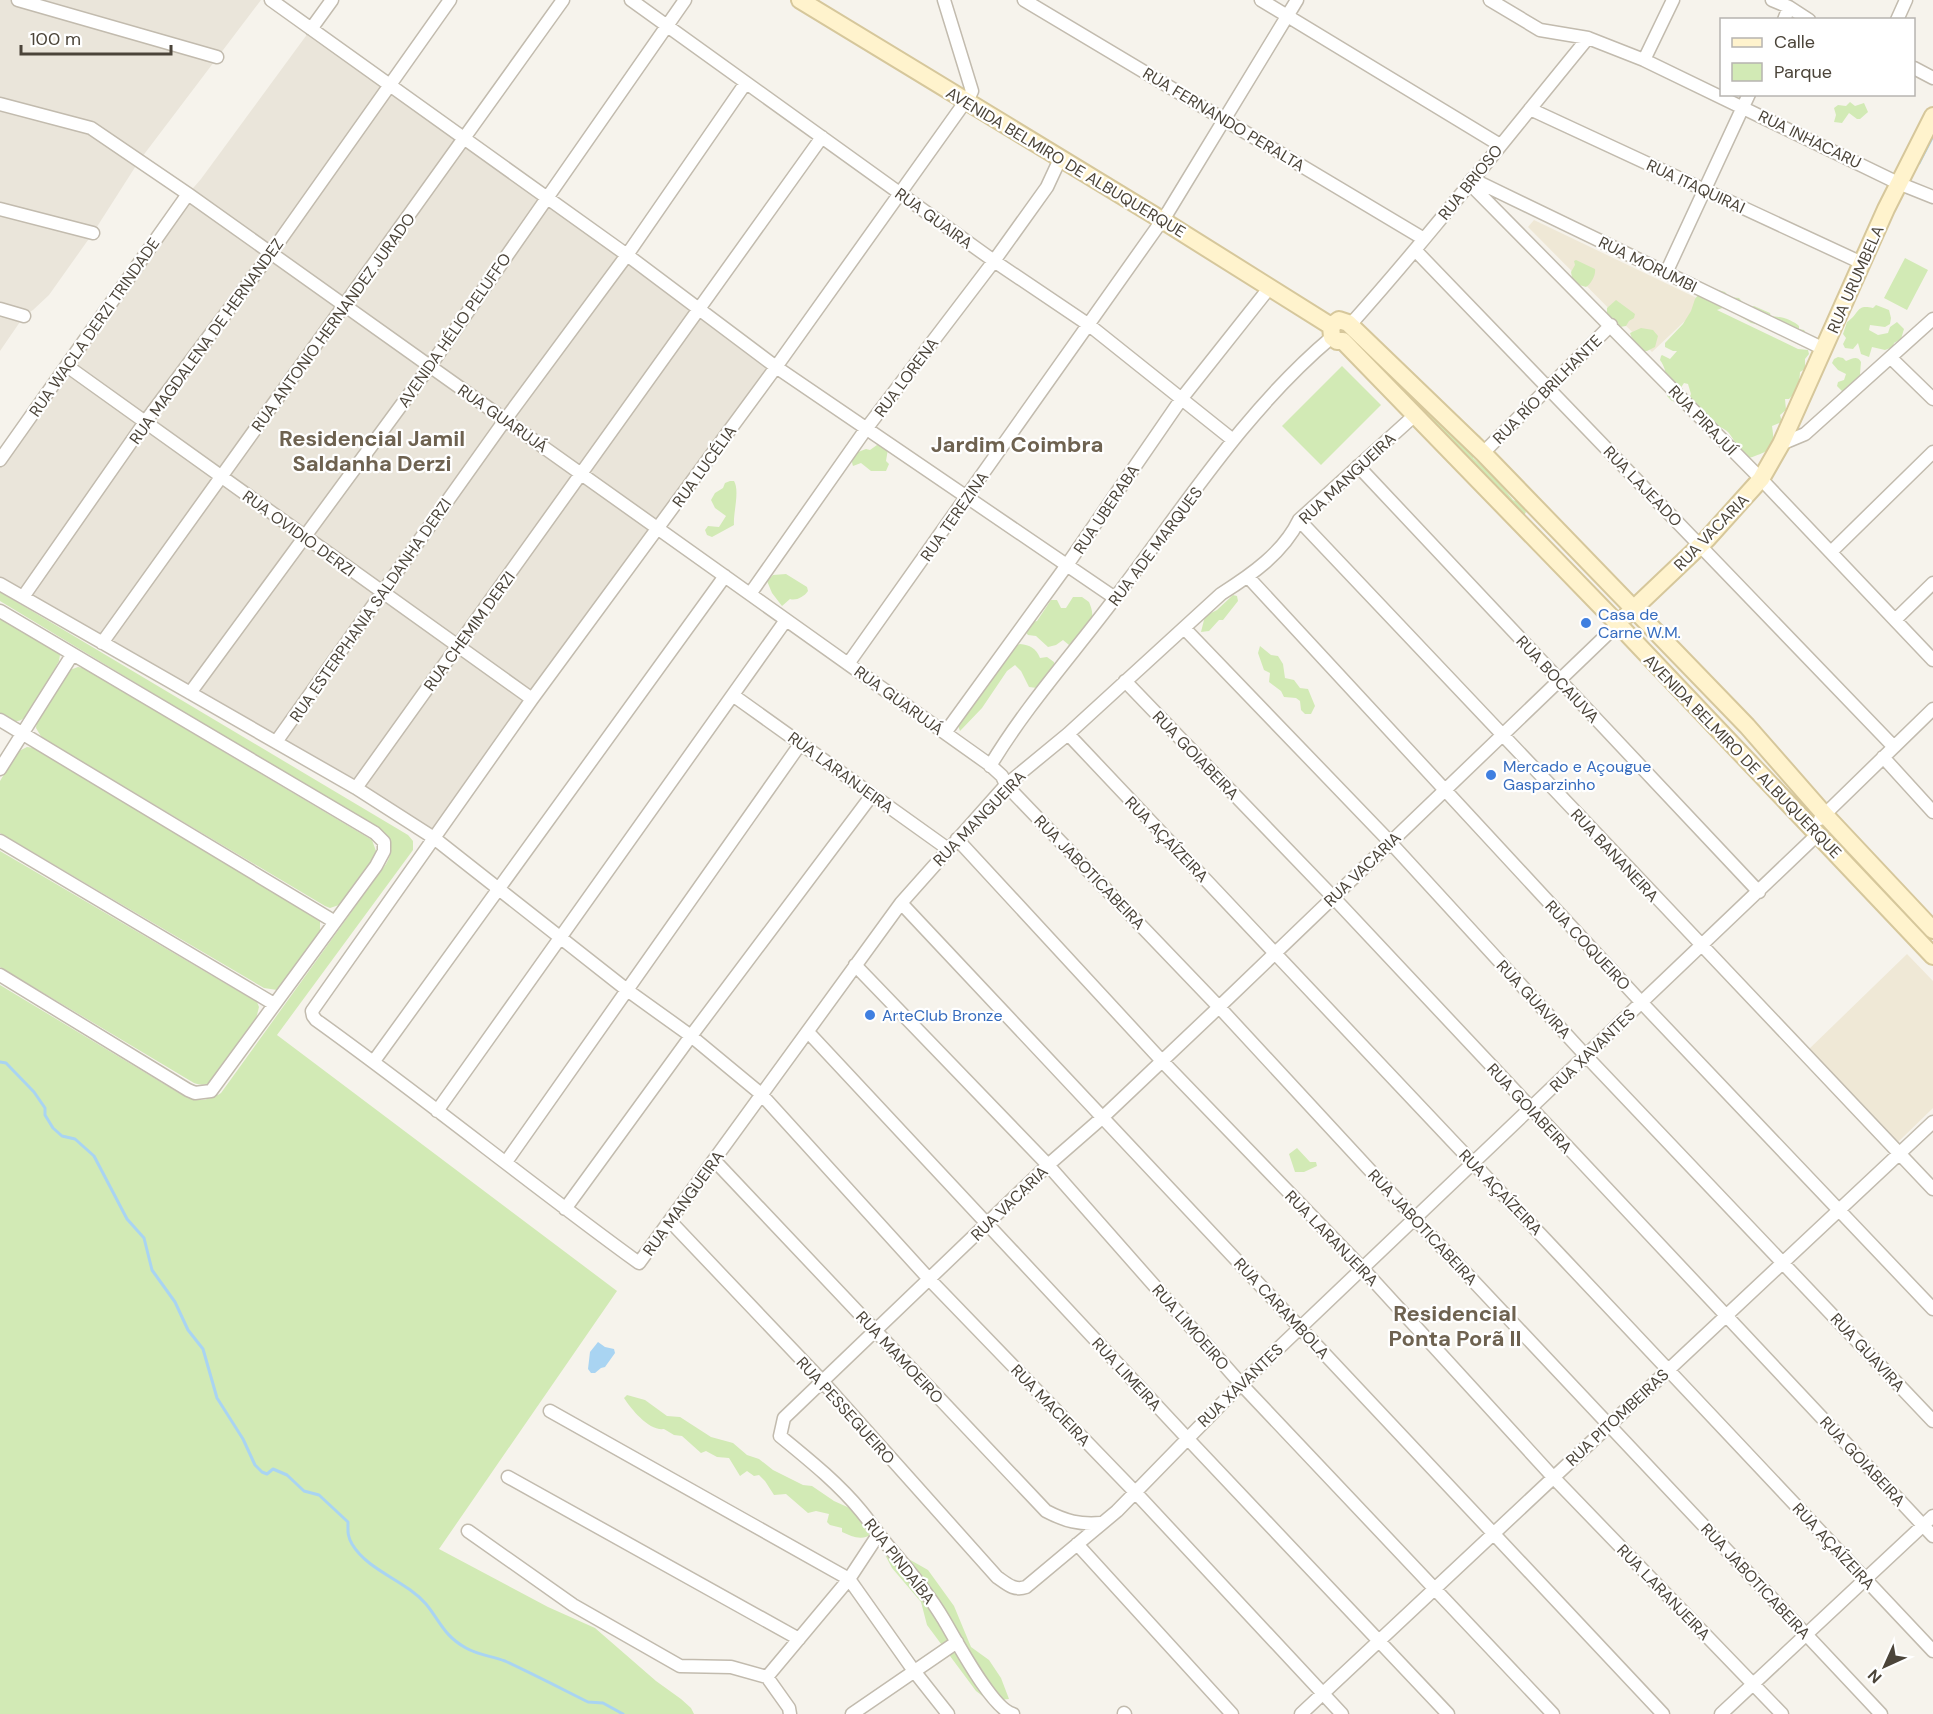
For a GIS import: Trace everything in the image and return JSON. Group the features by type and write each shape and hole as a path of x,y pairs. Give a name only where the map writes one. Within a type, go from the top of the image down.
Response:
{"main road":[{"name":"AVENIDA BELMIRO DE ALBUQUERQUE","path":"800,0 969,97 1060,159 1270,287 1335,335 1618,624 1933,956"},
{"name":"RUA URUMBELA","path":"1781,444 1898,183 1933,116"},
{"name":"AVENIDA BELMIRO DE ALBUQUERQUE","path":"1350,325 1483,453 1634,608 1747,726 1825,815 1933,930"},
{"path":"1335,335 1350,337 1350,325"},
{"name":"RUA VACARIA","path":"1618,624 1700,545 1761,479 1781,444"}],"street":[{"path":"18,0 218,57"},
{"path":"271,0 627,255 776,368 1115,598"},
{"path":"311,29 332,0"},
{"name":"RUA MAGDALENA DE HERNANDEZ","path":"23,597 145,422 271,253 450,0"},
{"name":"RUA ANTONIO HERNANDEZ JURADO","path":"102,643 563,0"},
{"name":"RUA GUAIRA","path":"631,0 745,84 1089,326 1233,440"},
{"name":"AVENIDA HÉLIO PELUFFO","path":"190,693 430,366 685,0"},
{"path":"944,0 969,97"},
{"path":"1261,0 1500,145"},
{"name":"RUA TEREZINA","path":"848,664 1162,220 1297,0"},
{"name":"RUA INHACARU","path":"1490,0 1540,30 1588,38 1644,60 1720,95"},
{"path":"1644,60 1673,0"},
{"path":"1772,0 1806,18"},
{"path":"1898,18 1906,0"},
{"name":"RUA FERNANDO PERALTA","path":"1031,2 1424,239"},
{"path":"1785,18 1789,7"},
{"name":"RUA BRIOSO","path":"1350,325 1416,251 1588,38"},
{"path":"1915,69 1933,78"},
{"name":"RUA ESTERPHANIA SALDANHA DERZI","path":"276,742 505,420 627,255 745,84"},
{"name":"RUA INHACARU","path":"1722,96 1898,183 1933,197"},
{"path":"1666,273 1748,96"},
{"name":"RUA LUCÉLIA","path":"374,1061 316,1020 312,1011 532,699 776,368 969,97"},
{"name":"RUA GUARUJÁ","path":"0,104 91,128 188,194 990,766"},
{"name":"RUA ITAQUIRAI","path":"1530,109 1862,263"},
{"name":"RUA CHEMIM DERZI","path":"356,788 822,136"},
{"name":"RUA LORENA","path":"750,594 867,429 1047,187 1060,159"},
{"name":"RUA MORUMBI","path":"1471,181 1824,349"},
{"name":"RUA PIRAJUÍ","path":"1471,181 1761,479 1933,660"},
{"name":"RUA WACLA DERZI TRINDADE","path":"0,460 188,194"},
{"path":"0,209 93,233"},
{"name":"RUA LAJEADO","path":"1416,251 1894,747"},
{"name":"RUA UBERABA","path":"945,733 1067,565 1182,398 1270,287"},
{"path":"0,309 24,316"},
{"path":"1781,444 1805,434 1933,319"},
{"name":"RUA RÍO BRILHANTE","path":"1483,453 1611,325"},
{"name":"RUA ADE MARQUES","path":"990,766 1006,739 1233,440 1300,364 1335,335"},
{"path":"1891,358 1933,399"},
{"name":"RUA OVIDIO DERZI","path":"67,366 532,699"},
{"name":"RUA MANGUEIRA","path":"565,1209 639,1263 901,903 1006,785 1068,734 1221,594 1248,577 1283,545 1299,520 1415,415"},
{"path":"1831,552 1933,452"},
{"name":"RUA BOCAIUVA","path":"1358,466 1759,892"},
{"name":"RUA BANANEIRA","path":"1299,520 1933,1189"},
{"path":"725,576 374,1061 565,1209 691,1036 872,795"},
{"name":"RUA COQUEIRO","path":"1248,577 1642,1003 1933,1310"},
{"path":"1894,620 1933,583"},
{"name":"RUA MACIEIRA","path":"0,584 356,788 434,838 627,990 691,1036 761,1094 929,1279 1135,1492 1342,1714"},
{"path":"0,611 375,832 384,843 381,858 217,1086 211,1091 195,1093 0,975"},
{"path":"437,1111 786,620"},
{"name":"RUA VACARIA","path":"784,1418 1048,1165 1103,1117 1618,624"},
{"name":"RUA GUAVIRA","path":"1185,629 1390,842 1586,1056 1933,1421"},
{"path":"0,770 72,655"},
{"name":"RUA GOIABEIRA","path":"1125,681 1333,897 1933,1536"},
{"name":"RUA LARANJEIRA","path":"734,696 948,849"},
{"name":"RUA XAVANTES","path":"1026,1587 1135,1492 1186,1438 1300,1327 1759,892 1815,832 1825,815 1933,709"},
{"path":"0,720 335,922"},
{"name":"RUA AÇAÍZEIRA","path":"1068,734 1933,1651"},
{"path":"506,1162 801,743"},
{"path":"1883,757 1933,812"},
{"name":"RUA JABOTICABEIRA","path":"990,766 1219,1006 1415,1219 1881,1714"},
{"name":"RUA LARANJEIRA","path":"957,839 1162,1060 1362,1268 1552,1478 1782,1714"},
{"path":"0,841 274,1004"},
{"name":"RUA CARAMBOLA","path":"901,903 1663,1714"},
{"name":"RUA LIMOEIRO","path":"855,965 1048,1165 1241,1384 1553,1714"},
{"name":"RUA LIMEIRA","path":"808,1032 1186,1438 1448,1714"},
{"name":"RUA PITOMBEIRAS","path":"1301,1714 1933,1122"},
{"name":"RUA MAMOEIRO","path":"714,1160 1046,1511 1073,1523 1102,1522"},
{"name":"RUA PESSEGUEIRO","path":"670,1221 822,1381 997,1577 1012,1587 1019,1589 1026,1587"},
{"path":"550,1411 849,1579 914,1671 948,1714"},
{"name":"RUA PINDAÍBA","path":"784,1418 780,1436 823,1473 860,1510 878,1535 930,1595 966,1658 1007,1714"},
{"path":"508,1476 799,1639"},
{"path":"1721,1714 1933,1516"},
{"path":"468,1531 573,1605 680,1666 731,1668 767,1677 789,1708 790,1714"},
{"path":"767,1677 849,1579 878,1535"},
{"path":"1077,1544 1232,1714"},
{"path":"852,1714 957,1642"}],"shaded area":[{"path":"0,0 261,0 139,161 93,233 49,295 24,316 0,351"},
{"path":"311,29 776,367 434,838 0,584 0,460 188,194"},
{"path":"1534,220 1705,302 1652,352 1528,227"},
{"path":"1907,954 1933,981 1933,1108 1896,1144 1806,1052"}],"green space":[{"path":"1850,102 1855,106 1864,103 1868,112 1860,119 1849,113 1842,123 1834,122 1836,115 1834,108 1838,105 1846,106"},
{"path":"1905,258 1928,270 1907,310 1884,298"},
{"path":"1576,260 1595,269 1593,279 1586,287 1573,283 1571,272"},
{"path":"1705,286 1725,292 1729,297 1739,298 1750,308 1754,306 1770,313 1771,317 1790,320 1806,333 1803,335 1751,323 1725,307 1717,310 1798,349 1808,350 1809,354 1805,359 1805,369 1800,372 1796,390 1789,399 1785,399 1786,410 1780,415 1782,422 1772,426 1772,446 1752,457 1746,457 1740,453 1733,438 1725,429 1709,420 1688,401 1691,394 1688,384 1684,383 1680,389 1679,402 1672,401 1667,396 1668,387 1664,367 1660,360 1662,355 1670,359 1677,351 1665,347 1665,343 1683,324 1695,299"},
{"path":"1616,300 1635,314 1626,326 1620,327 1607,315 1607,308"},
{"path":"1876,305 1889,310 1890,324 1885,327 1870,325 1869,330 1878,335 1888,333 1890,327 1897,322 1904,329 1901,339 1894,343 1893,347 1885,350 1872,347 1869,357 1861,354 1858,343 1853,349 1845,348 1843,344 1846,338 1843,334 1847,322 1863,307 1873,308"},
{"path":"1641,328 1653,330 1658,336 1655,347 1647,351 1641,351 1630,333"},
{"path":"1838,357 1846,361 1856,358 1861,362 1862,378 1843,392 1837,386 1838,382 1844,380 1846,374 1832,363"},
{"path":"1342,366 1381,405 1321,465 1282,426"},
{"path":"1428,413 1480,436 1483,444 1473,454 1473,458 1494,476 1513,500 1521,503 1526,512 1522,519 1466,463 1471,459 1423,414"},
{"path":"877,445 888,449 886,461 889,464 886,471 871,471 861,463 853,466 852,459 855,455"},
{"path":"734,481 736,485 734,525 712,537 707,535 705,530 708,526 719,527 726,516 715,508 711,500 725,483"},
{"path":"786,574 807,587 808,591 800,598 790,599 782,606 772,593 767,581 773,575"},
{"path":"0,592 408,835 413,841 413,850 277,1035 617,1291 439,1549 548,1607 595,1628 656,1681 681,1699 694,1714 0,1714 0,985 179,1093 190,1098 205,1100 221,1093 386,864 391,846 381,831 0,601"},
{"path":"1233,595 1237,596 1238,601 1223,620 1219,620 1209,631 1201,632 1205,616 1217,610"},
{"path":"1073,597 1082,597 1089,602 1092,615 1082,632 1069,645 1063,640 1048,647 1036,636 1028,635 1024,630 1027,623 1037,621 1051,600 1057,600 1061,608 1066,608"},
{"path":"0,615 57,649 60,655 35,705 18,721 0,714"},
{"path":"1020,644 1032,648 1040,658 1047,657 1054,662 1053,690 1029,687 1021,671 1015,665 1007,671 982,708 960,731 957,723 1011,648"},
{"path":"1260,646 1271,655 1278,656 1283,664 1285,678 1294,680 1300,688 1308,689 1315,706 1311,714 1305,714 1301,710 1300,701 1296,698 1284,697 1281,691 1269,682 1270,673 1264,670 1258,653"},
{"path":"78,667 372,840 376,851 374,858 342,904 330,908 325,906 42,738 36,728 37,721 67,671"},
{"path":"27,747 34,748 316,916 320,920 320,932 282,987 277,990 264,988 0,833 0,781 17,752"},
{"path":"0,851 257,1002 259,1007 256,1019 214,1080 204,1084 194,1083 0,967"},
{"path":"1297,1148 1310,1162 1316,1162 1317,1166 1304,1172 1295,1172 1289,1154"},
{"path":"627,1395 645,1400 667,1416 680,1417 711,1437 733,1443 747,1455 759,1459 773,1470 803,1485 812,1486 834,1501 854,1510 874,1532 862,1538 850,1536 842,1532 842,1528 827,1522 829,1514 816,1511 808,1513 786,1494 774,1495 759,1475 754,1476 747,1471 740,1476 729,1458 717,1457 706,1451 701,1453 682,1436 674,1435 647,1423 627,1403 624,1398"},
{"path":"882,1549 891,1549 928,1570 954,1606 971,1647 989,1660 1001,1678 1009,1699 989,1701 976,1691 927,1625 921,1602 892,1568"}],"water":[{"path":"598,1342 614,1349 615,1353 605,1367 591,1373 588,1369 590,1352"}],"waterway":[{"path":"1919,163 1933,136"},
{"path":"0,1062 6,1063 34,1092 45,1108 45,1115 53,1128 62,1136 75,1139 94,1156 127,1219 144,1238 152,1270 175,1302 188,1330 203,1349 217,1398 243,1439 255,1465 267,1474 273,1469 287,1475 304,1491 319,1495 348,1522 349,1538 359,1553 377,1569 408,1588 426,1604 447,1633 466,1648 505,1661 588,1702 603,1703 623,1714"}],"place":[{"name":"Casa de Carne W.M.","path":"1586,623"},
{"name":"Mercado e Açougue Gasparzinho","path":"1491,775"},
{"name":"ArteClub Bronze","path":"870,1015"}],"district":[{"name":"Jardim Coimbra","path":"1017,444"},
{"name":"Residencial Jamil Saldanha Derzi","path":"372,450"},
{"name":"Residencial Ponta Porã II","path":"1455,1326"}]}
